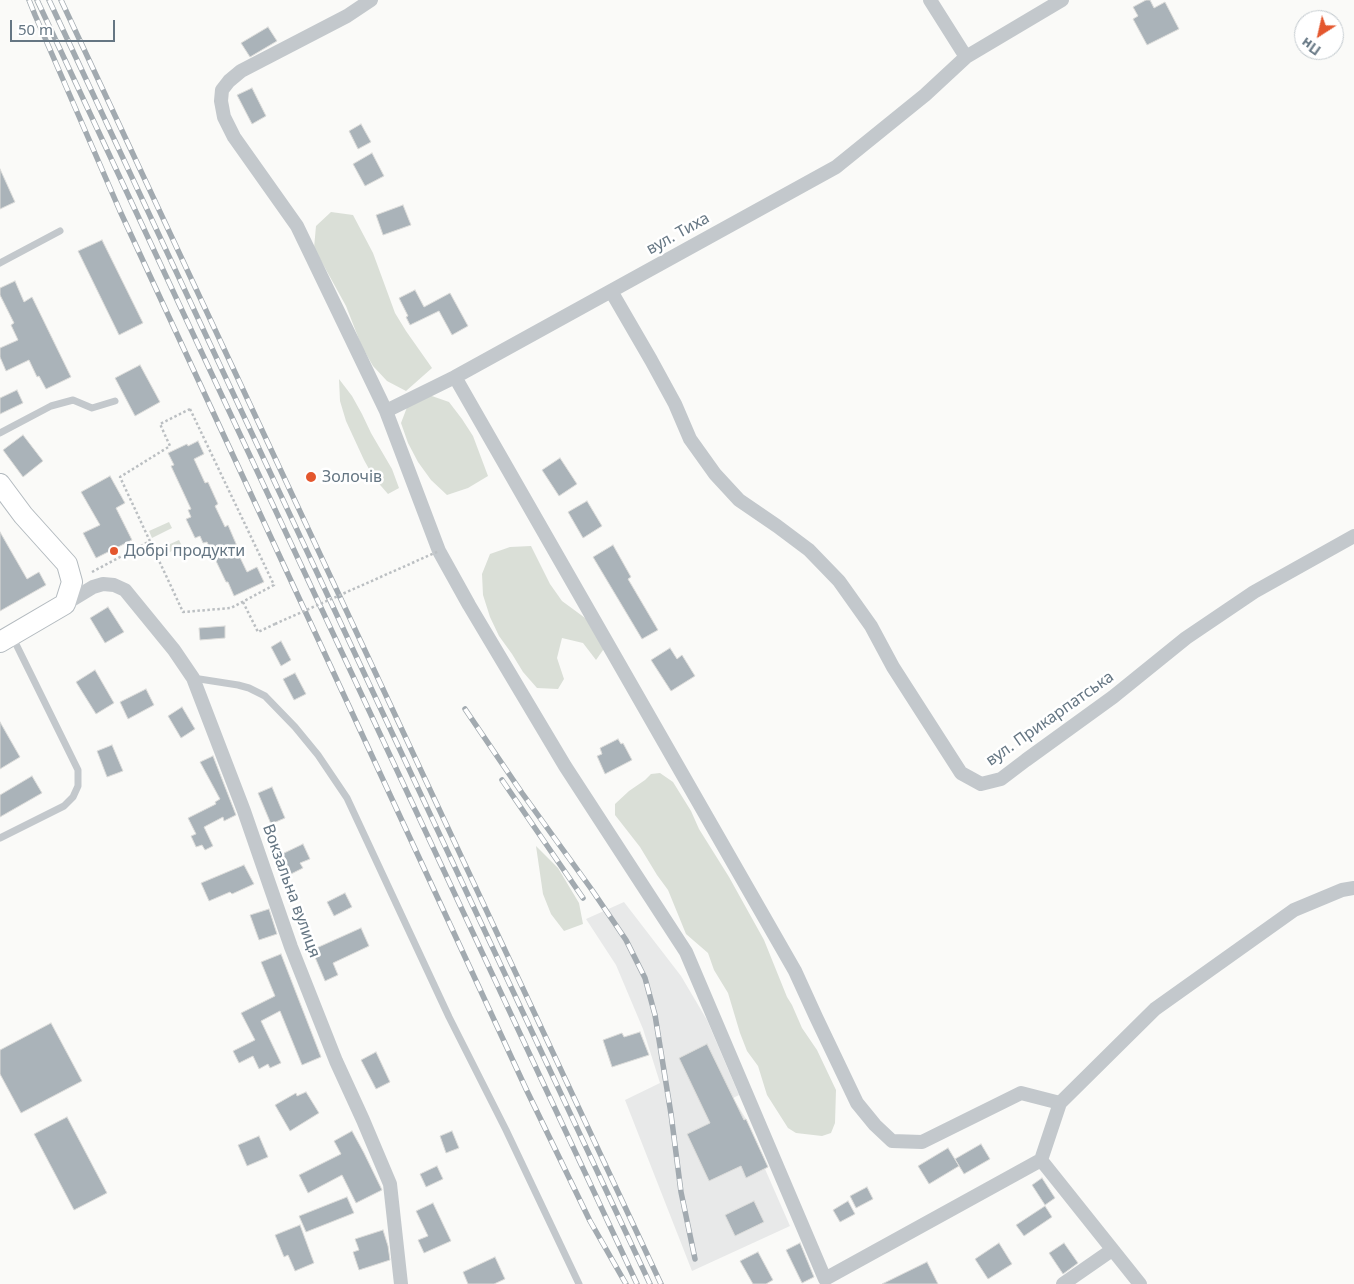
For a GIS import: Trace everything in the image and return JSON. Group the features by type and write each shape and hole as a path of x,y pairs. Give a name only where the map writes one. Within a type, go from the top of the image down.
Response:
{"street":[{"path":"371,0 347,16 241,71 222,90 221,101 224,117 234,137 297,226 386,411 439,550 469,605 565,766 686,952 825,1279 1041,1160 1060,1103 1155,1009 1294,910 1342,890 1354,888"},
{"path":"930,0 966,57"},
{"name":"вул. Тиха","path":"386,411 455,377 836,167 925,95 966,57 1062,0"},
{"name":"вул. Прикарпатська","path":"610,291 652,360 675,404 690,439 715,474 739,500 809,550 839,581 871,626 893,667 961,772 981,784 1001,779 1113,697 1186,638 1254,592 1354,536"},
{"path":"455,377 795,971 858,1103 875,1125 892,1141 922,1142 1021,1092 1060,1103"},
{"path":"0,484 23,515 67,564 72,582 65,604 6,639"},
{"name":"Вокзальна вулиця","path":"65,604 93,587 103,584 114,584 125,590 174,650 193,678 244,811 291,947 336,1061 390,1184 401,1284"},
{"path":"1041,1160 1140,1284"},
{"path":"1063,1284 1112,1250"}],"lane":[{"path":"0,263 60,231"},
{"path":"0,433 51,406 73,400 92,408 115,402"},
{"path":"0,838 64,806 73,797 78,786 78,770 6,639"},
{"path":"193,678 244,687 265,696 295,727 318,755 347,798 449,1017 506,1130 579,1284"}],"path":[{"path":"190,409 274,585 231,608 183,612 150,541 120,477 170,446 160,424 190,409"},
{"path":"72,582 150,541"},
{"path":"243,602 258,632 439,550"}],"shaded area":[{"path":"331,212 353,215 373,253 395,313 432,368 406,391 387,381 373,366 362,347 346,306 314,248 316,226"},
{"path":"339,379 352,396 392,469 399,488 388,494 374,478 346,421 340,401"},
{"path":"429,395 449,402 462,419 473,436 488,476 468,488 447,495 431,480 418,462 408,443 401,423 409,402"},
{"path":"169,522 172,528 152,538 149,531"},
{"path":"179,540 182,546 162,556 159,549"},
{"path":"531,546 550,584 562,601 596,626 608,643 596,660 583,643 562,638 557,658 564,679 558,689 537,688 523,672 499,636 483,595 482,574 490,554 510,547"},
{"path":"660,773 673,782 764,940 787,997 802,1028 817,1050 836,1090 835,1123 831,1133 822,1136 796,1133 788,1128 767,1095 758,1066 747,1051 740,1033 728,993 714,970 708,953 686,934 668,890 640,847 615,815 615,804 651,774"},
{"path":"536,846 558,868 579,903 583,924 564,931 551,914 543,894"},
{"path":"624,902 681,976 707,1020 739,1095 733,1098 746,1119 768,1167 765,1169 790,1226 692,1271 625,1100 660,1083 643,1029 616,965 586,919"}],"building":[{"path":"1146,0 1150,0 1154,8 1165,2 1179,29 1147,45 1133,19 1138,16 1133,7"},
{"path":"268,27 277,41 250,57 241,43"},
{"path":"252,88 266,116 252,124 237,95"},
{"path":"361,124 371,142 358,149 349,131"},
{"path":"372,153 384,176 365,186 353,164"},
{"path":"0,169 15,202 0,209"},
{"path":"403,205 411,225 383,235 376,215"},
{"path":"102,240 143,323 119,335 78,251"},
{"path":"15,281 24,302 32,297 71,377 46,389 39,376 37,377 29,360 6,371 0,357 0,348 18,340 11,325 14,323 0,295 0,288"},
{"path":"415,290 424,307 450,293 468,326 452,335 439,311 410,325 406,317 408,316 399,298"},
{"path":"140,365 160,402 135,416 115,378"},
{"path":"17,390 23,403 0,414 0,398"},
{"path":"23,435 43,461 23,477 3,450"},
{"path":"198,441 204,454 194,459 205,483 208,482 218,504 215,506 225,527 228,525 237,546 235,547 247,572 257,567 264,582 234,596 207,542 203,543 200,536 195,538 186,519 191,517 188,510 191,509 171,466 174,465 168,453"},
{"path":"560,458 577,484 559,496 542,470"},
{"path":"110,476 125,503 116,508 132,540 96,558 83,533 100,525 81,492"},
{"path":"587,501 602,526 583,538 568,512"},
{"path":"0,532 27,579 39,572 46,585 0,611"},
{"path":"613,545 631,577 628,579 658,630 642,639 593,557"},
{"path":"108,607 124,632 105,643 90,618"},
{"path":"225,626 225,638 200,640 199,628"},
{"path":"281,641 291,660 281,666 271,647"},
{"path":"670,648 677,659 682,655 695,676 671,691 651,660"},
{"path":"95,670 114,703 96,714 76,682"},
{"path":"295,673 306,694 294,700 283,679"},
{"path":"146,689 154,705 128,719 120,702"},
{"path":"182,707 195,729 181,738 168,716"},
{"path":"0,722 20,757 0,769"},
{"path":"618,739 621,744 623,743 632,760 605,774 597,756 602,754 600,748"},
{"path":"112,745 123,771 107,777 97,751"},
{"path":"213,756 236,815 224,821 223,817 204,827 213,846 205,850 202,845 196,847 191,836 196,834 188,818 216,804 215,802 220,799 200,762"},
{"path":"32,776 42,793 0,817 0,795"},
{"path":"272,787 285,818 271,824 258,793"},
{"path":"303,844 310,859 300,863 303,868 291,874 282,854"},
{"path":"244,865 254,884 232,894 230,892 209,901 201,883"},
{"path":"345,893 352,907 334,916 327,902"},
{"path":"269,909 277,934 259,940 250,915"},
{"path":"361,928 369,946 333,963 338,975 325,981 312,950"},
{"path":"281,954 321,1057 302,1065 280,1011 261,1021 281,1063 270,1068 268,1064 259,1069 253,1056 239,1063 233,1051 255,1040 241,1013 275,996 261,962"},
{"path":"51,1023 82,1081 21,1113 0,1074 0,1050"},
{"path":"640,1032 649,1055 612,1067 603,1040 622,1033 624,1037"},
{"path":"707,1044 744,1120 746,1119 768,1167 746,1178 741,1166 709,1181 687,1134 710,1123 679,1058"},
{"path":"376,1052 390,1082 376,1089 361,1060"},
{"path":"306,1092 319,1113 290,1131 275,1105 296,1093 297,1096"},
{"path":"67,1117 107,1193 74,1210 34,1134"},
{"path":"352,1131 382,1190 356,1203 342,1175 308,1193 299,1175 341,1154 334,1141"},
{"path":"452,1131 459,1148 446,1153 440,1136"},
{"path":"259,1136 268,1157 247,1166 238,1145"},
{"path":"981,1144 990,1159 964,1174 955,1159"},
{"path":"948,1148 959,1166 929,1184 918,1166"},
{"path":"437,1166 443,1179 426,1187 420,1174"},
{"path":"1042,1178 1055,1198 1045,1205 1032,1185"},
{"path":"867,1187 873,1199 856,1208 850,1196"},
{"path":"347,1197 354,1213 306,1232 299,1216"},
{"path":"754,1201 764,1222 735,1236 725,1215"},
{"path":"848,1201 855,1214 840,1222 833,1210"},
{"path":"433,1203 451,1241 424,1253 418,1240 428,1236 416,1211"},
{"path":"1045,1206 1052,1217 1024,1236 1016,1225"},
{"path":"300,1225 314,1263 295,1271 288,1255 284,1257 275,1235"},
{"path":"383,1230 390,1260 359,1270 353,1252 359,1250 355,1239"},
{"path":"800,1243 814,1277 802,1283 786,1250"},
{"path":"999,1243 1012,1264 988,1279 975,1259"},
{"path":"1064,1243 1078,1263 1063,1274 1049,1253"},
{"path":"758,1252 773,1280 766,1284 753,1284 740,1261"},
{"path":"495,1257 505,1279 494,1284 468,1284 463,1272"},
{"path":"927,1262 938,1284 882,1284"}],"railway":[{"path":"29,0 120,211 527,1091 590,1221 626,1284"},
{"path":"37,0 637,1284"},
{"path":"49,0 650,1284"},
{"path":"61,0 661,1284"},
{"path":"465,709 626,940 645,978 655,1015 681,1192 695,1259"},
{"path":"502,780 583,898"}],"place":[{"name":"Золочів","path":"311,477"},
{"name":"Добрі продукти","path":"114,551"}]}
